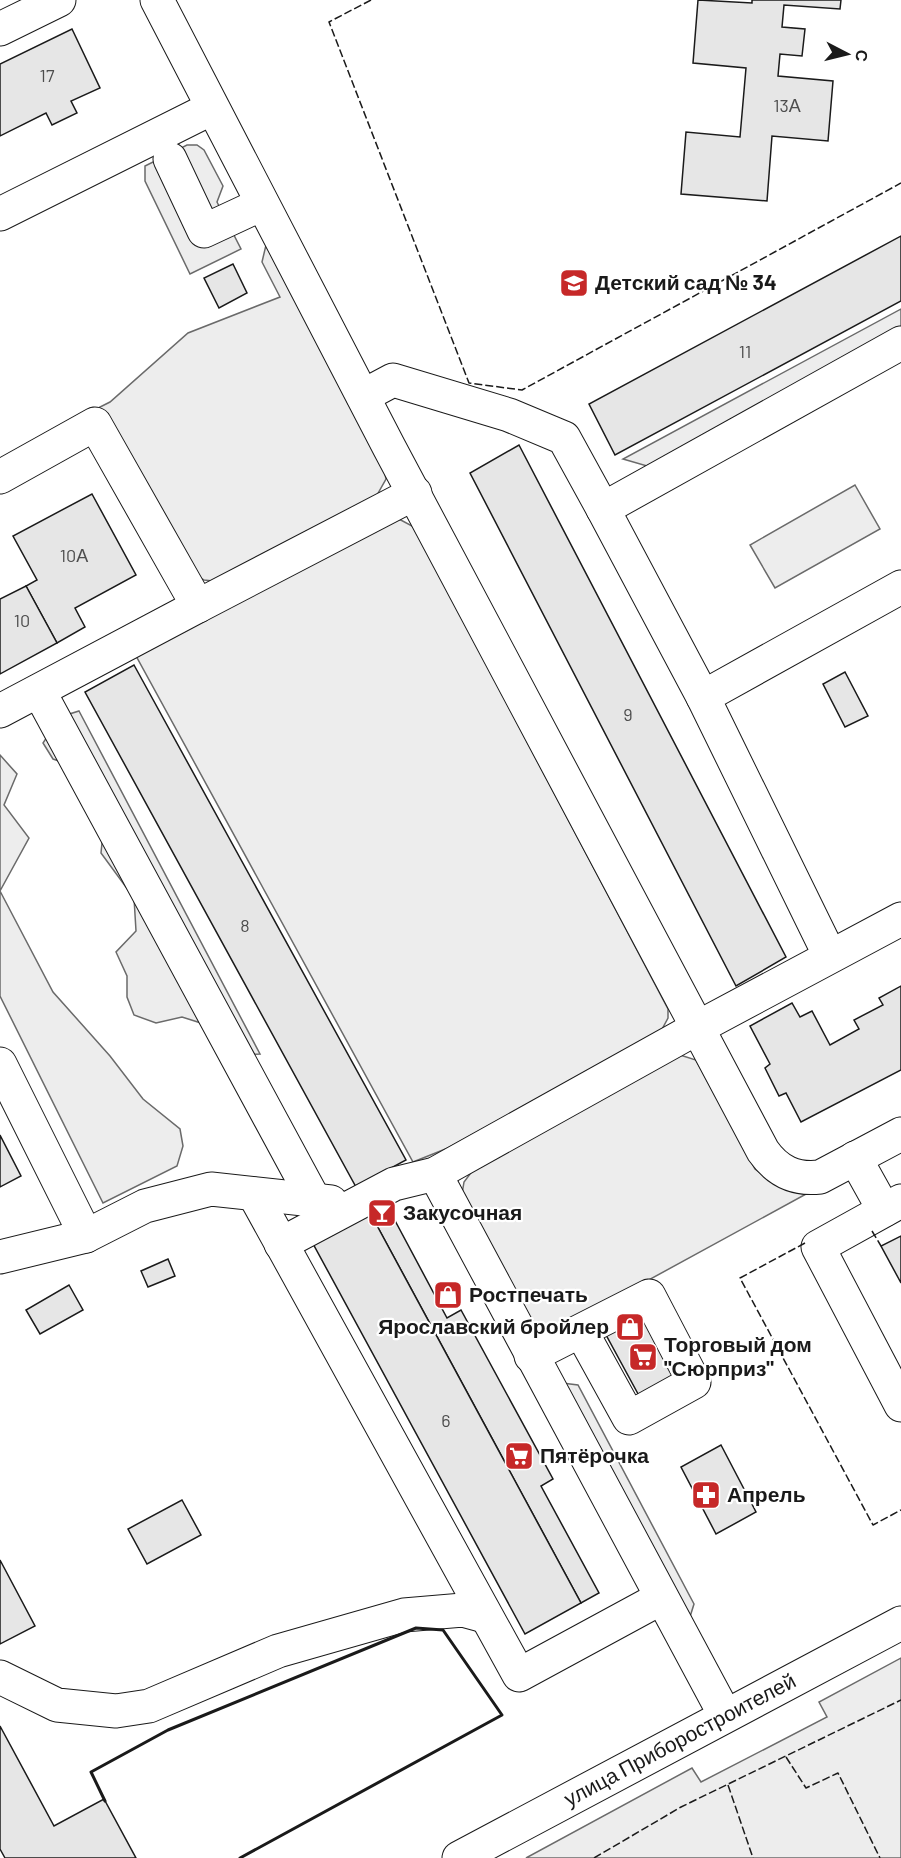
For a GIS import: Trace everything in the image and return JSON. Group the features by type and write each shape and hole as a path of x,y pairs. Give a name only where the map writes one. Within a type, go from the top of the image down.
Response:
{"street":[{"path":"0,28 59,0"},
{"path":"157,0 363,396 697,1028 772,1165 787,1173 811,1178 820,1177 901,1134"},
{"path":"0,214 212,108"},
{"path":"170,159 204,231 262,204"},
{"path":"603,509 901,343"},
{"path":"363,396 393,380 510,415 564,438 703,697 830,956"},
{"path":"0,477 95,424 198,606"},
{"path":"0,711 415,493"},
{"path":"703,697 901,587"},
{"path":"39,691 321,1210"},
{"path":"0,1257 86,1236 146,1206 211,1189 254,1194 321,1210 354,1203 394,1184 435,1174 697,1028 901,919"},
{"path":"0,1064 86,1236"},
{"path":"855,1158 892,1206 818,1248 901,1405"},
{"path":"435,1174 725,1715"},
{"path":"254,1194 519,1675 661,1598"},
{"path":"281,1244 321,1210"},
{"path":"531,1356 581,1331"},
{"path":"0,1677 57,1705 116,1711 149,1706 278,1651 404,1615 463,1610 485,1616"},
{"name":"улица Приборостроителей","path":"459,1858 901,1623"}],"shaded area":[{"path":"187,145 197,145 204,150 223,186 217,202 241,249 190,274 145,181 145,166"},
{"path":"266,245 384,469 386,479 377,495 213,581 204,580 198,577 107,413 98,417 94,410 110,402 188,333 280,297 262,262"},
{"path":"901,309 901,335 647,466 623,459"},
{"path":"855,485 880,529 775,588 750,545"},
{"path":"397,518 414,527 668,1009 668,1018 661,1031 448,1148 413,1162 135,654"},
{"path":"79,711 260,1054 228,1055 204,1024 182,1017 156,1023 134,1015 127,997 127,976 116,952 136,931 134,898 101,853 104,823 80,768 53,759 43,743 60,717"},
{"path":"0,755 17,774 4,805 29,838 0,891"},
{"path":"0,891 53,992 110,1056 143,1099 180,1129 183,1146 177,1166 103,1203 0,996"},
{"path":"680,1055 696,1060 755,1169 777,1185 808,1193 557,1330 545,1334 536,1331 462,1194 464,1182 473,1170"},
{"path":"562,1383 578,1385 694,1604 689,1620"},
{"path":"901,1658 901,1858 526,1858 692,1768 701,1782 827,1717 819,1702"}],"building":[{"path":"698,0 752,3 752,0 841,0 840,9 784,5 782,27 805,29 802,56 780,54 778,76 833,81 828,141 772,136 767,201 681,194 686,132 740,137 746,68 693,63"},
{"path":"72,29 100,88 71,101 77,113 52,125 46,113 0,136 0,64"},
{"path":"901,236 901,301 615,455 589,404"},
{"path":"233,264 247,293 219,308 204,278"},
{"path":"519,445 786,957 736,986 470,473"},
{"path":"92,494 136,575 75,608 85,627 57,643 26,586 37,580 13,536"},
{"path":"26,586 57,643 0,674 0,599"},
{"path":"134,665 406,1160 356,1187 85,692"},
{"path":"845,672 868,716 845,727 823,684"},
{"path":"901,986 901,1070 801,1122 786,1093 779,1096 765,1068 770,1064 750,1026 792,1003 800,1017 812,1011 830,1045 859,1029 854,1020 883,1005 879,998"},
{"path":"0,1135 21,1176 0,1187"},
{"path":"384,1200 447,1318 461,1310 553,1479 541,1486 599,1593 581,1603 368,1209"},
{"path":"368,1209 581,1603 525,1634 311,1240"},
{"path":"901,1236 901,1283 881,1246"},
{"path":"168,1259 175,1276 148,1287 141,1271"},
{"name":"Ростпечать","path":"448,1284 458,1301 447,1306 438,1289"},
{"path":"69,1285 83,1310 40,1334 26,1310"},
{"name":"Торговый дом \"Сюрприз\"","path":"643,1312 681,1382 643,1403 605,1333"},
{"path":"721,1445 756,1512 716,1534 681,1467"},
{"path":"182,1500 201,1535 147,1564 128,1529"},
{"path":"0,1560 35,1626 0,1644"},
{"path":"0,1726 54,1826 104,1799 136,1858 5,1858 0,1849"}],"fence":[{"path":"371,0 329,22 469,383 522,390 901,183"},
{"path":"872,1231 881,1246"},
{"path":"805,1243 740,1278 873,1525 901,1510"},
{"path":"594,1858 681,1807 901,1700"},
{"path":"786,1757 806,1788 838,1773 880,1858"},
{"path":"728,1785 753,1858"}],"wall":[{"path":"105,1801 91,1772 168,1730 416,1628 443,1630 502,1715 240,1858"}],"place":[{"name":"Детский сад № 34","path":"574,283"},
{"name":"Закусочная","path":"382,1213"},
{"name":"Ростпечать","path":"448,1295"},
{"name":"Ярославский бройлер","path":"630,1327"},
{"name":"Торговый дом \"Сюрприз\"","path":"643,1357"},
{"name":"Пятёрочка","path":"519,1456"},
{"name":"Апрель","path":"706,1495"}]}
